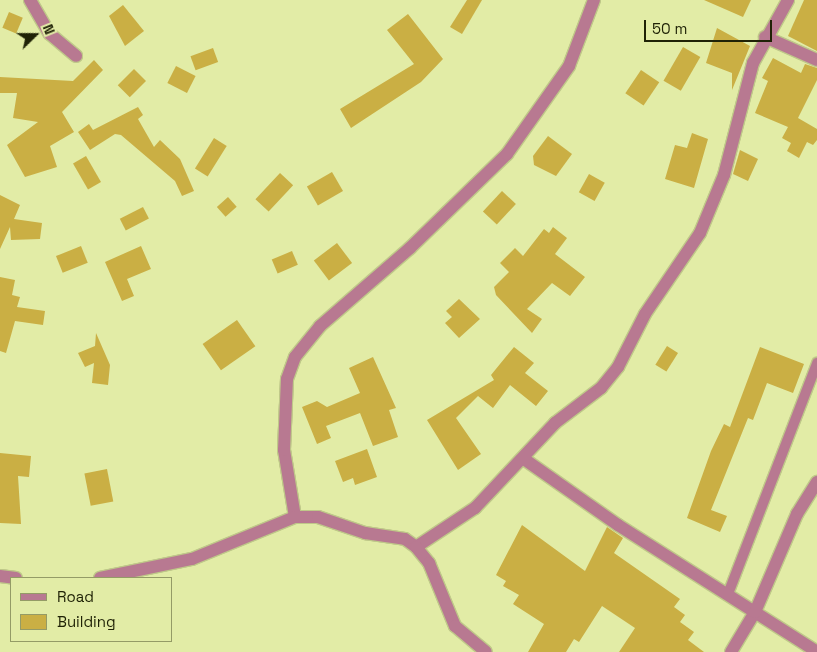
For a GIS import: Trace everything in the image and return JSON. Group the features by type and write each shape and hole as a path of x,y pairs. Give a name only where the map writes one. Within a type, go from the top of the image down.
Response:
{"street":[{"path":"30,0 50,34 76,56"},
{"path":"295,518 284,450 287,379 295,357 320,326 410,248 507,154 569,66 594,0"},
{"path":"416,546 475,508 524,459 555,423 601,388 618,367 646,314 700,233 724,175 751,71 765,37 788,0"},
{"path":"765,37 817,60"},
{"path":"524,459 817,652"},
{"path":"731,652 755,612 796,514 817,482"},
{"path":"105,577 192,559 295,518 318,517 357,530 405,539 416,546 429,563 455,626 486,652"}],"lane":[{"path":"728,594 817,363"}],"building":[{"path":"467,0 482,0 462,34 450,27"},
{"path":"704,0 751,0 743,17"},
{"path":"804,0 817,0 817,51 788,36"},
{"path":"123,5 144,31 125,46 109,16"},
{"path":"9,12 23,18 16,34 2,28"},
{"path":"408,14 443,59 421,82 351,128 340,109 414,64 387,30"},
{"path":"717,28 750,46 732,90 732,73 706,63"},
{"path":"683,47 700,57 681,91 664,81"},
{"path":"213,48 218,62 196,70 190,56"},
{"path":"773,58 801,73 805,64 817,68 817,80 798,118 817,129 817,140 813,145 807,142 799,158 787,151 791,143 782,138 788,127 755,113 768,81 762,78"},
{"path":"94,60 103,70 62,112 74,132 50,146 57,167 25,177 7,145 38,122 13,118 17,93 0,93 0,77 73,81"},
{"path":"176,66 196,76 187,93 167,83"},
{"path":"134,69 146,81 130,97 118,85"},
{"path":"641,70 659,82 644,106 625,93"},
{"path":"138,107 143,115 138,119 154,147 160,140 180,159 194,191 182,196 175,181 121,135 115,134 90,150 78,132 89,124 93,130"},
{"path":"692,133 708,139 694,188 665,179 675,145 687,148"},
{"path":"548,136 572,154 556,176 534,165 533,156"},
{"path":"214,138 227,146 208,176 195,169"},
{"path":"740,150 758,159 748,181 733,174"},
{"path":"86,156 101,182 88,189 73,164"},
{"path":"332,172 343,191 318,206 307,186"},
{"path":"280,173 293,185 269,212 255,199"},
{"path":"589,174 605,183 595,201 579,192"},
{"path":"502,191 516,204 497,224 483,211"},
{"path":"0,195 20,205 14,219 42,223 40,239 11,240 10,227 0,249"},
{"path":"228,197 237,207 226,217 217,207"},
{"path":"143,207 149,219 126,230 120,219"},
{"path":"553,227 567,238 555,254 585,277 570,296 552,283 527,309 542,319 532,333 496,295 494,287 509,272 500,263 515,248 523,256 544,229 549,233"},
{"path":"337,243 352,263 329,280 314,260"},
{"path":"81,246 88,263 63,273 56,256"},
{"path":"141,246 151,269 127,279 134,296 122,301 105,262"},
{"path":"292,251 298,265 278,273 272,260"},
{"path":"0,277 15,280 12,295 20,297 17,307 45,311 43,325 15,321 6,353 0,351"},
{"path":"459,299 480,319 459,338 445,323 452,317 446,311"},
{"path":"237,320 255,346 221,370 203,344"},
{"path":"96,333 110,365 108,385 92,383 94,363 85,367 78,353 95,346"},
{"path":"667,346 678,353 666,372 655,365"},
{"path":"514,347 534,363 525,373 548,391 536,406 510,385 493,408 478,396 456,418 481,454 458,470 427,420 494,380 491,375"},
{"path":"760,347 804,364 793,393 767,383 753,420 748,418 711,510 727,516 720,532 687,518 711,451 724,424 730,427"},
{"path":"373,357 396,408 389,410 398,437 373,446 360,413 326,426 331,438 317,444 302,407 317,401 327,407 360,393 349,368"},
{"path":"367,449 377,477 355,485 353,478 343,482 335,461"},
{"path":"0,453 31,456 29,477 18,476 21,524 0,523"},
{"path":"107,469 113,501 91,506 84,473"},
{"path":"522,525 585,571 607,527 623,538 614,553 680,599 674,607 685,615 680,622 694,632 688,640 704,652 619,652 635,628 602,606 579,642 574,639 566,652 528,652 544,624 513,604 519,595 503,586 506,581 496,575"}]}
